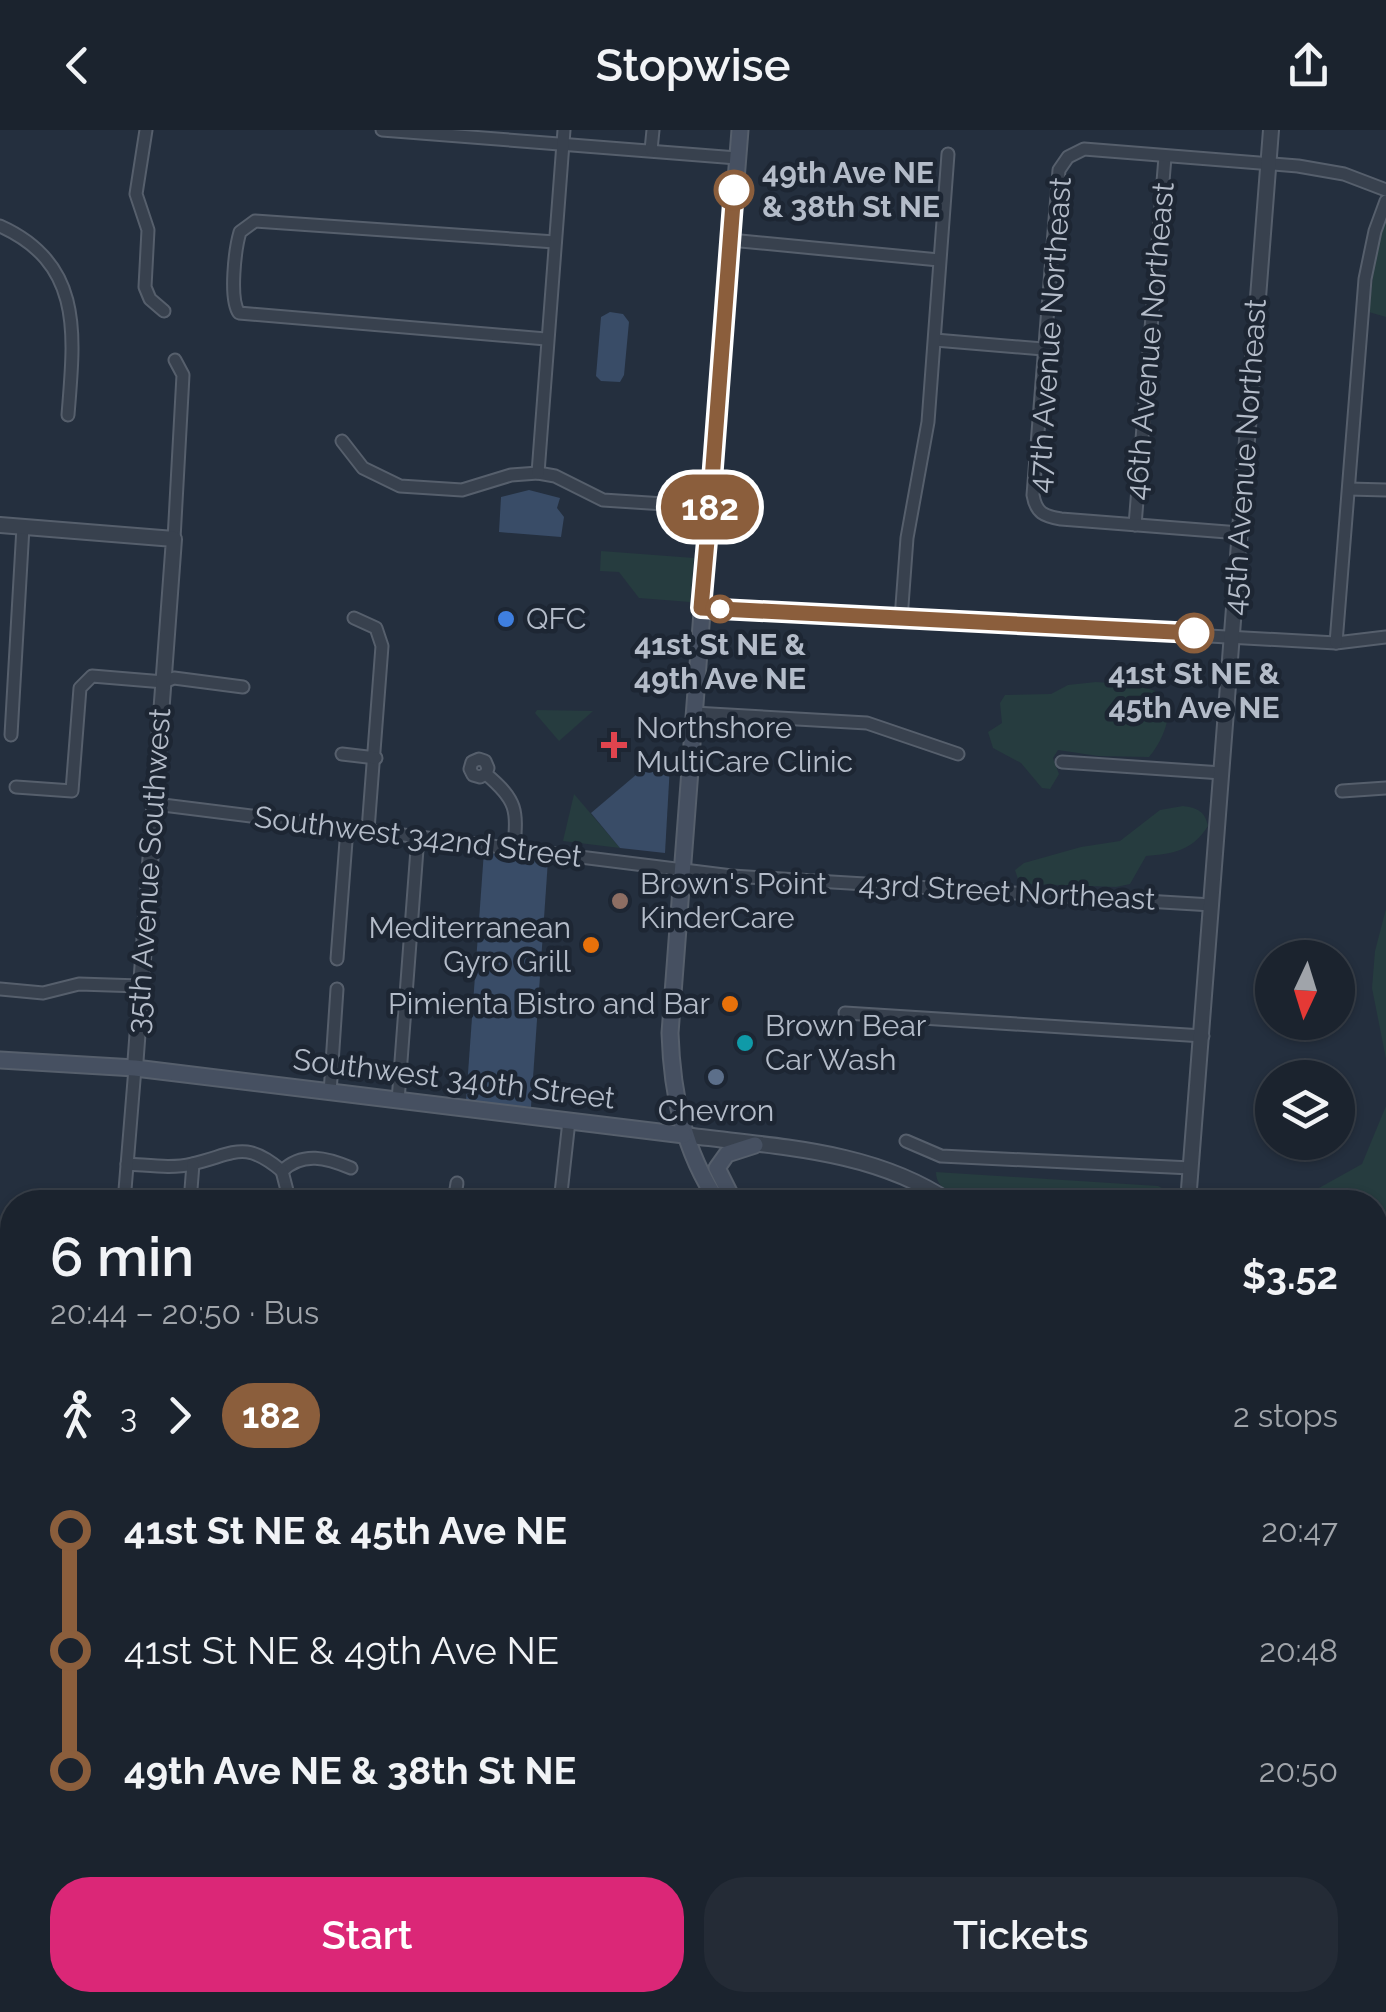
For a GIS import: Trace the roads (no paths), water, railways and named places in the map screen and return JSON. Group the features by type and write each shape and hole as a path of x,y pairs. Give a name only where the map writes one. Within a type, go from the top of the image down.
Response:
{"main road":[{"path":"711,1190 684,1135 670,1040 710,507 706,492 712,480 740,130"},
{"name":"Southwest 340th Street","path":"0,1060 134,1068 684,1135"},
{"path":"728,1190 718,1168 727,1154 755,1144"}],"street":[{"path":"144,130 136,194 148,230 145,287 150,299 164,311"},
{"path":"382,130 462,133 737,158"},
{"path":"538,473 564,130"},
{"path":"651,150 652,130"},
{"name":"45th Avenue Northeast","path":"1189,1190 1272,130"},
{"name":"47th Avenue Northeast","path":"1135,525 1041,514 1034,496 1043,349 1060,170 1068,157 1084,149 1165,157"},
{"path":"901,619 907,538 925,447 948,154"},
{"path":"1165,157 1322,169 1353,176 1386,190"},
{"name":"46th Avenue Northeast","path":"1135,525 1165,157"},
{"path":"1336,643 1365,279 1374,231 1386,201"},
{"path":"546,339 238,313 234,299 237,244 246,225 255,221 554,242"},
{"path":"0,226 24,238 46,258 69,298 72,344 68,414"},
{"path":"730,240 940,260"},
{"path":"935,340 1043,349"},
{"path":"0,526 174,538 183,375 175,360"},
{"path":"342,442 363,468 400,486 462,490 511,474 538,473 554,476 604,500 710,507"},
{"path":"1349,488 1386,490"},
{"path":"1135,525 1240,533"},
{"path":"11,735 23,527"},
{"name":"35th Avenue Southwest","path":"125,1190 174,538"},
{"path":"701,608 1336,643 1386,638"},
{"path":"354,618 376,628 382,646 368,830"},
{"path":"16,787 72,791 79,696 92,676 164,682 174,678 243,687"},
{"path":"694,713 868,722 958,754"},
{"path":"342,754 376,758"},
{"path":"1062,762 1222,773"},
{"path":"486,774 505,791 517,813 514,849"},
{"path":"1342,791 1386,788"},
{"name":"Southwest 342nd Street","path":"154,804 682,870"},
{"path":"337,959 347,828"},
{"path":"398,1102 418,836"},
{"name":"43rd Street Northeast","path":"682,870 1212,905"},
{"path":"0,989 43,993 79,984 140,986"},
{"path":"330,1093 337,989"},
{"path":"845,1014 1204,1036"},
{"path":"561,1190 570,1121"},
{"name":"Southwest 340th Street","path":"684,1135 851,1158 898,1173 928,1190"},
{"path":"906,1141 941,1156 1191,1168"},
{"path":"127,1164 193,1164 235,1150 251,1151 282,1171 287,1190"},
{"path":"282,1171 297,1160 314,1158 351,1168"},
{"path":"191,1190 193,1164"},
{"path":"456,1190 457,1183"}],"water":[{"path":"610,312 623,314 629,322 620,382 601,381 596,376 601,317"},
{"path":"529,490 560,498 557,508 564,517 561,537 499,532 501,497"},
{"path":"650,763 670,765 665,853 620,848 591,813"},
{"path":"484,851 548,860 531,1107 466,1101"}],"place":[{"name":"49th Ave NE & 38th St NE","path":"734,190"},
{"name":"41st St NE & 49th Ave NE","path":"720,609"},
{"name":"QFC","path":"506,619"},
{"name":"41st St NE & 45th Ave NE","path":"1194,633"},
{"name":"Northshore MultiCare Clinic","path":"614,745"},
{"name":"Brown's Point KinderCare","path":"620,901"},
{"name":"Mediterranean Gyro Grill","path":"591,945"},
{"name":"Pimienta Bistro and Bar","path":"730,1004"},
{"name":"Brown Bear Car Wash","path":"745,1043"},
{"name":"Chevron","path":"716,1077"}]}
